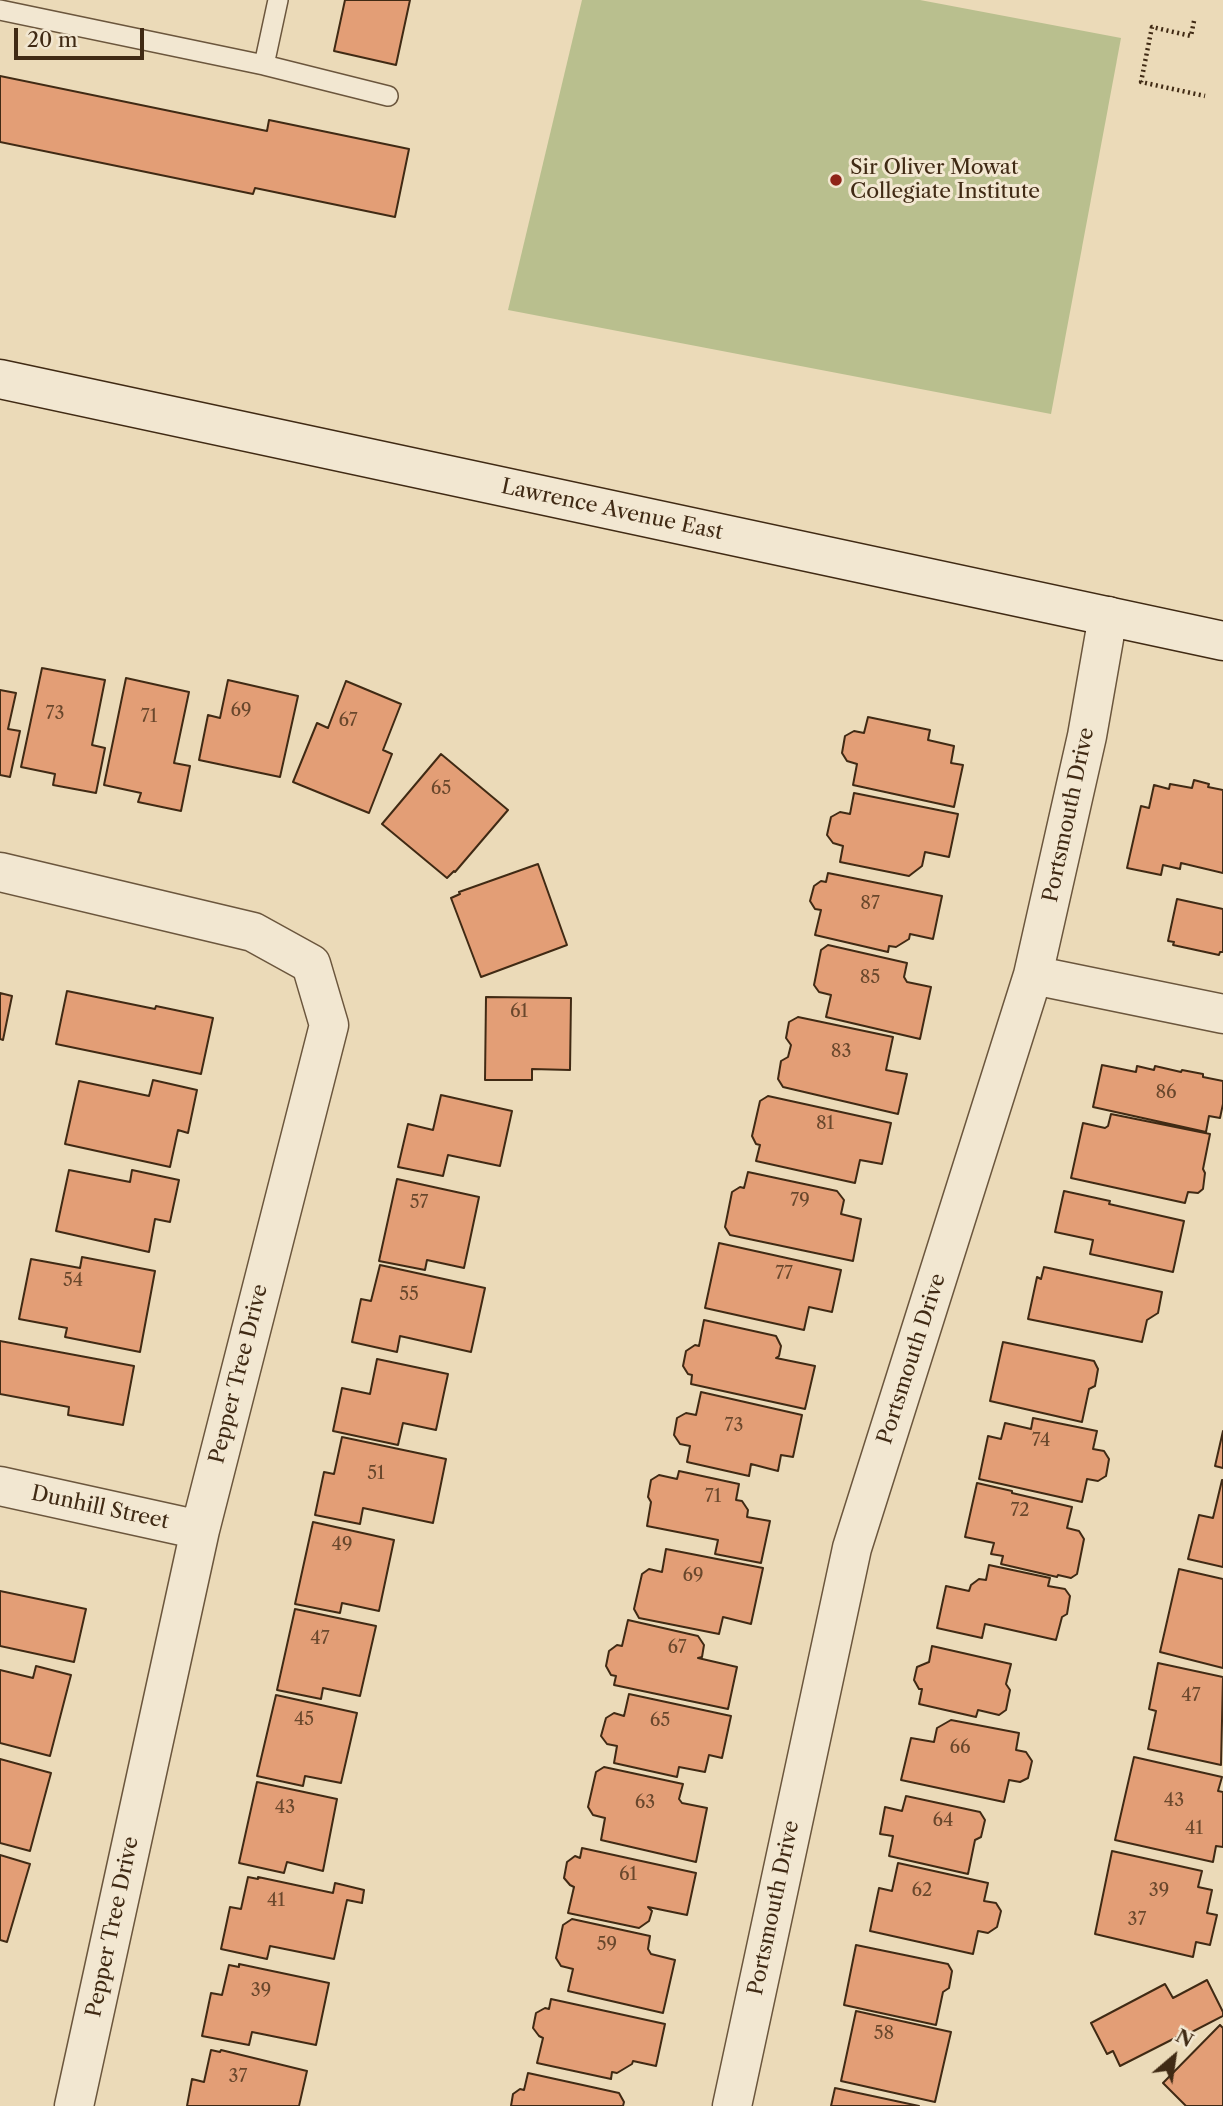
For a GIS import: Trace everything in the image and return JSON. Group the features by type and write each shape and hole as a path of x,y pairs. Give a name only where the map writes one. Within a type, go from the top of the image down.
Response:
{"street":[{"name":"Lawrence Avenue East","path":"0,379 1223,641"},
{"name":"Portsmouth Drive","path":"732,2106 852,1548 1033,975 1087,736 1108,616"},
{"name":"Pepper Tree Drive","path":"0,872 253,932 311,964 329,1025 200,1530 74,2106"},
{"path":"1033,975 1223,1014"},
{"name":"Dunhill Street","path":"0,1486 200,1530"}],"lane":[{"path":"264,65 278,0"},
{"path":"0,10 264,65 388,96"}],"path":[{"path":"1195,21 1191,36 1152,27 1141,82 1205,96"}],"green space":[{"path":"582,0 920,0 1121,38 1051,414 508,310"}],"building":[{"path":"345,0 410,0 396,65 334,51"},
{"path":"0,76 267,131 269,120 409,149 395,217 255,188 253,194 0,142"},
{"path":"42,668 105,680 92,745 105,748 96,793 53,785 55,774 21,767"},
{"path":"126,678 189,692 174,763 190,766 181,811 138,802 141,793 104,785"},
{"path":"228,680 298,696 280,777 199,760 208,715 220,718"},
{"path":"346,681 401,704 383,750 392,754 369,813 293,782 317,723 328,728"},
{"path":"0,690 16,693 8,729 20,731 10,777 0,775"},
{"path":"868,717 930,730 928,740 954,746 951,763 963,765 954,807 853,785 857,764 847,761 842,753 845,736 854,731 864,733"},
{"path":"441,754 508,810 447,878 382,824"},
{"path":"1194,780 1223,790 1223,873 1181,863 1180,869 1163,865 1161,875 1127,868 1141,806 1149,808 1154,785 1169,789 1170,784 1192,788"},
{"path":"854,793 958,814 949,857 925,852 922,866 909,876 840,862 843,846 833,843 827,835 831,817 840,812 850,814"},
{"path":"538,864 567,945 481,977 451,898 460,894 459,892"},
{"path":"828,873 942,896 933,939 910,934 909,939 896,947 889,946 888,952 815,935 821,910 815,909 810,901 814,886 821,881 826,882"},
{"path":"1177,899 1223,909 1223,952 1219,955 1173,945 1174,942 1168,941"},
{"path":"828,945 907,963 904,977 907,982 931,987 920,1039 826,1017 831,995 819,992 814,985 821,950"},
{"path":"67,991 213,1018 201,1074 56,1044"},
{"path":"0,993 12,996 3,1040 0,1039"},
{"path":"486,997 571,998 570,1070 532,1069 532,1080 485,1080"},
{"path":"798,1017 893,1037 886,1070 907,1074 898,1114 783,1087 778,1079 781,1061 788,1057 791,1045 786,1038 789,1022"},
{"path":"1102,1065 1136,1072 1137,1066 1154,1070 1155,1066 1203,1074 1203,1077 1223,1081 1220,1118 1209,1116 1206,1132 1093,1107"},
{"path":"153,1080 197,1090 188,1133 178,1130 170,1167 65,1144 79,1081 149,1096"},
{"path":"441,1095 512,1111 500,1166 448,1155 443,1176 398,1167 408,1124 433,1130"},
{"path":"768,1096 891,1123 882,1164 860,1160 855,1183 756,1161 760,1145 756,1144 752,1136 760,1101"},
{"path":"1111,1114 1210,1134 1203,1169 1203,1189 1198,1193 1188,1192 1185,1203 1071,1178 1083,1123 1105,1128"},
{"path":"69,1170 130,1182 132,1170 179,1180 170,1222 155,1219 149,1252 56,1231"},
{"path":"748,1172 837,1191 844,1200 841,1214 861,1219 853,1261 730,1235 725,1227 732,1192 740,1187 744,1188"},
{"path":"397,1179 479,1197 464,1268 427,1260 425,1270 379,1261"},
{"path":"1064,1191 1184,1221 1173,1272 1090,1254 1093,1240 1055,1232"},
{"path":"719,1243 841,1270 832,1312 809,1307 804,1330 705,1308"},
{"path":"82,1257 155,1271 140,1352 65,1337 67,1328 19,1319 31,1259 80,1268"},
{"path":"380,1265 485,1288 471,1352 400,1336 397,1352 352,1342 361,1299 371,1301"},
{"path":"1044,1267 1162,1292 1158,1313 1147,1320 1142,1342 1028,1319 1037,1277 1041,1279"},
{"path":"704,1320 776,1336 781,1346 776,1358 815,1366 805,1409 691,1384 692,1375 688,1374 683,1366 686,1351 695,1345 699,1346"},
{"path":"0,1341 134,1366 123,1425 68,1415 69,1407 0,1394"},
{"path":"1003,1342 1094,1361 1098,1369 1095,1386 1089,1389 1082,1422 990,1401"},
{"path":"377,1359 448,1374 436,1430 403,1423 398,1445 333,1431 342,1388 370,1394"},
{"path":"701,1392 802,1415 793,1457 781,1455 778,1471 751,1464 749,1476 687,1462 690,1446 680,1444 674,1435 677,1418 686,1413 696,1415"},
{"path":"1033,1418 1097,1431 1093,1449 1104,1451 1109,1459 1106,1476 1098,1481 1087,1479 1082,1502 979,1479 988,1436 1001,1439 1005,1423 1031,1429"},
{"path":"1223,1431 1223,1468 1215,1466"},
{"path":"342,1437 446,1459 433,1523 363,1508 360,1524 315,1515 324,1472 334,1474"},
{"path":"679,1471 739,1484 736,1500 742,1501 748,1510 747,1517 770,1521 761,1563 715,1554 718,1540 647,1526 651,1480 659,1475 677,1479"},
{"path":"1222,1480 1223,1567 1188,1559 1199,1515 1213,1518"},
{"path":"977,1483 1072,1507 1067,1528 1079,1531 1084,1539 1077,1574 1071,1578 1057,1577 1001,1564 1003,1556 991,1554 994,1543 965,1537"},
{"path":"313,1522 394,1540 379,1611 342,1603 340,1613 295,1604"},
{"path":"666,1549 763,1568 751,1624 723,1617 719,1634 639,1618 634,1609 642,1574 649,1569 662,1572"},
{"path":"989,1565 1050,1578 1048,1586 1065,1589 1070,1596 1067,1614 1062,1617 1056,1640 985,1624 982,1638 937,1628 946,1586 969,1591 971,1585 979,1579 986,1580"},
{"path":"1179,1569 1223,1579 1223,1668 1160,1652"},
{"path":"0,1591 86,1609 74,1662 0,1646"},
{"path":"295,1609 376,1626 360,1696 323,1688 321,1699 277,1690"},
{"path":"628,1620 698,1636 704,1645 702,1657 698,1658 737,1667 728,1709 614,1685 616,1676 611,1675 606,1666 609,1651 617,1645 622,1646"},
{"path":"932,1646 1011,1664 1006,1684 1010,1690 1006,1710 999,1715 978,1710 976,1717 919,1704 922,1689 919,1689 914,1680 917,1667 929,1662"},
{"path":"1158,1663 1223,1677 1221,1765 1148,1749 1156,1711 1149,1709"},
{"path":"36,1666 71,1675 50,1756 0,1743 0,1670 33,1678"},
{"path":"629,1694 731,1716 722,1758 709,1755 705,1772 679,1767 677,1777 614,1763 617,1746 607,1744 601,1736 606,1718 614,1713 624,1716"},
{"path":"276,1695 357,1713 341,1783 305,1776 303,1786 257,1776"},
{"path":"951,1720 1019,1733 1016,1750 1026,1752 1032,1761 1028,1778 1020,1782 1009,1780 1004,1802 901,1780 911,1738 934,1742 937,1728"},
{"path":"1134,1757 1222,1777 1218,1791 1223,1792 1223,1847 1216,1846 1213,1862 1115,1840"},
{"path":"0,1759 51,1773 30,1851 0,1843"},
{"path":"604,1767 683,1784 679,1799 682,1803 707,1808 696,1862 601,1840 605,1818 593,1815 588,1807 596,1772"},
{"path":"257,1782 337,1799 323,1871 287,1862 284,1873 239,1863"},
{"path":"906,1796 980,1812 985,1820 981,1837 975,1840 968,1874 889,1856 893,1836 880,1834 885,1807 902,1811"},
{"path":"582,1848 696,1873 687,1915 648,1907 652,1911 649,1921 639,1928 568,1913 574,1887 564,1878 567,1862 575,1856 580,1858"},
{"path":"1112,1851 1202,1871 1198,1887 1212,1890 1207,1913 1217,1915 1210,1945 1196,1942 1193,1957 1095,1934"},
{"path":"0,1855 30,1864 7,1942 0,1940"},
{"path":"898,1863 988,1883 984,1901 996,1903 1001,1911 997,1927 988,1933 978,1931 973,1954 870,1931 879,1888 892,1891"},
{"path":"248,1877 333,1893 335,1883 364,1890 362,1903 347,1900 334,1959 270,1946 267,1959 221,1949 230,1907 241,1909"},
{"path":"572,1919 650,1936 648,1949 651,1954 675,1960 663,2013 568,1991 573,1969 561,1966 556,1958 563,1925"},
{"path":"856,1945 948,1964 952,1971 949,1988 943,1992 936,2025 844,2005"},
{"path":"239,1964 329,1983 316,2045 252,2032 249,2045 202,2036 211,1993 222,1995 229,1965 239,1967"},
{"path":"1207,1980 1223,2016 1120,2066 1113,2051 1107,2054 1091,2023 1165,1984 1173,1998"},
{"path":"551,1999 665,2024 656,2066 633,2061 617,2073 612,2072 611,2079 537,2063 543,2038 533,2028 536,2013 545,2008 549,2009"},
{"path":"856,2011 951,2032 935,2102 841,2081"},
{"path":"1220,2025 1223,2028 1223,2106 1186,2106 1163,2083"},
{"path":"211,2050 221,2050 307,2071 299,2106 187,2106 192,2079 204,2082"},
{"path":"528,2073 619,2093 624,2102 623,2106 511,2106 513,2094 520,2089 524,2090"},
{"path":"835,2088 919,2106 831,2106"}],"place":[{"name":"Sir Oliver Mowat Collegiate Institute","path":"836,180"}]}
